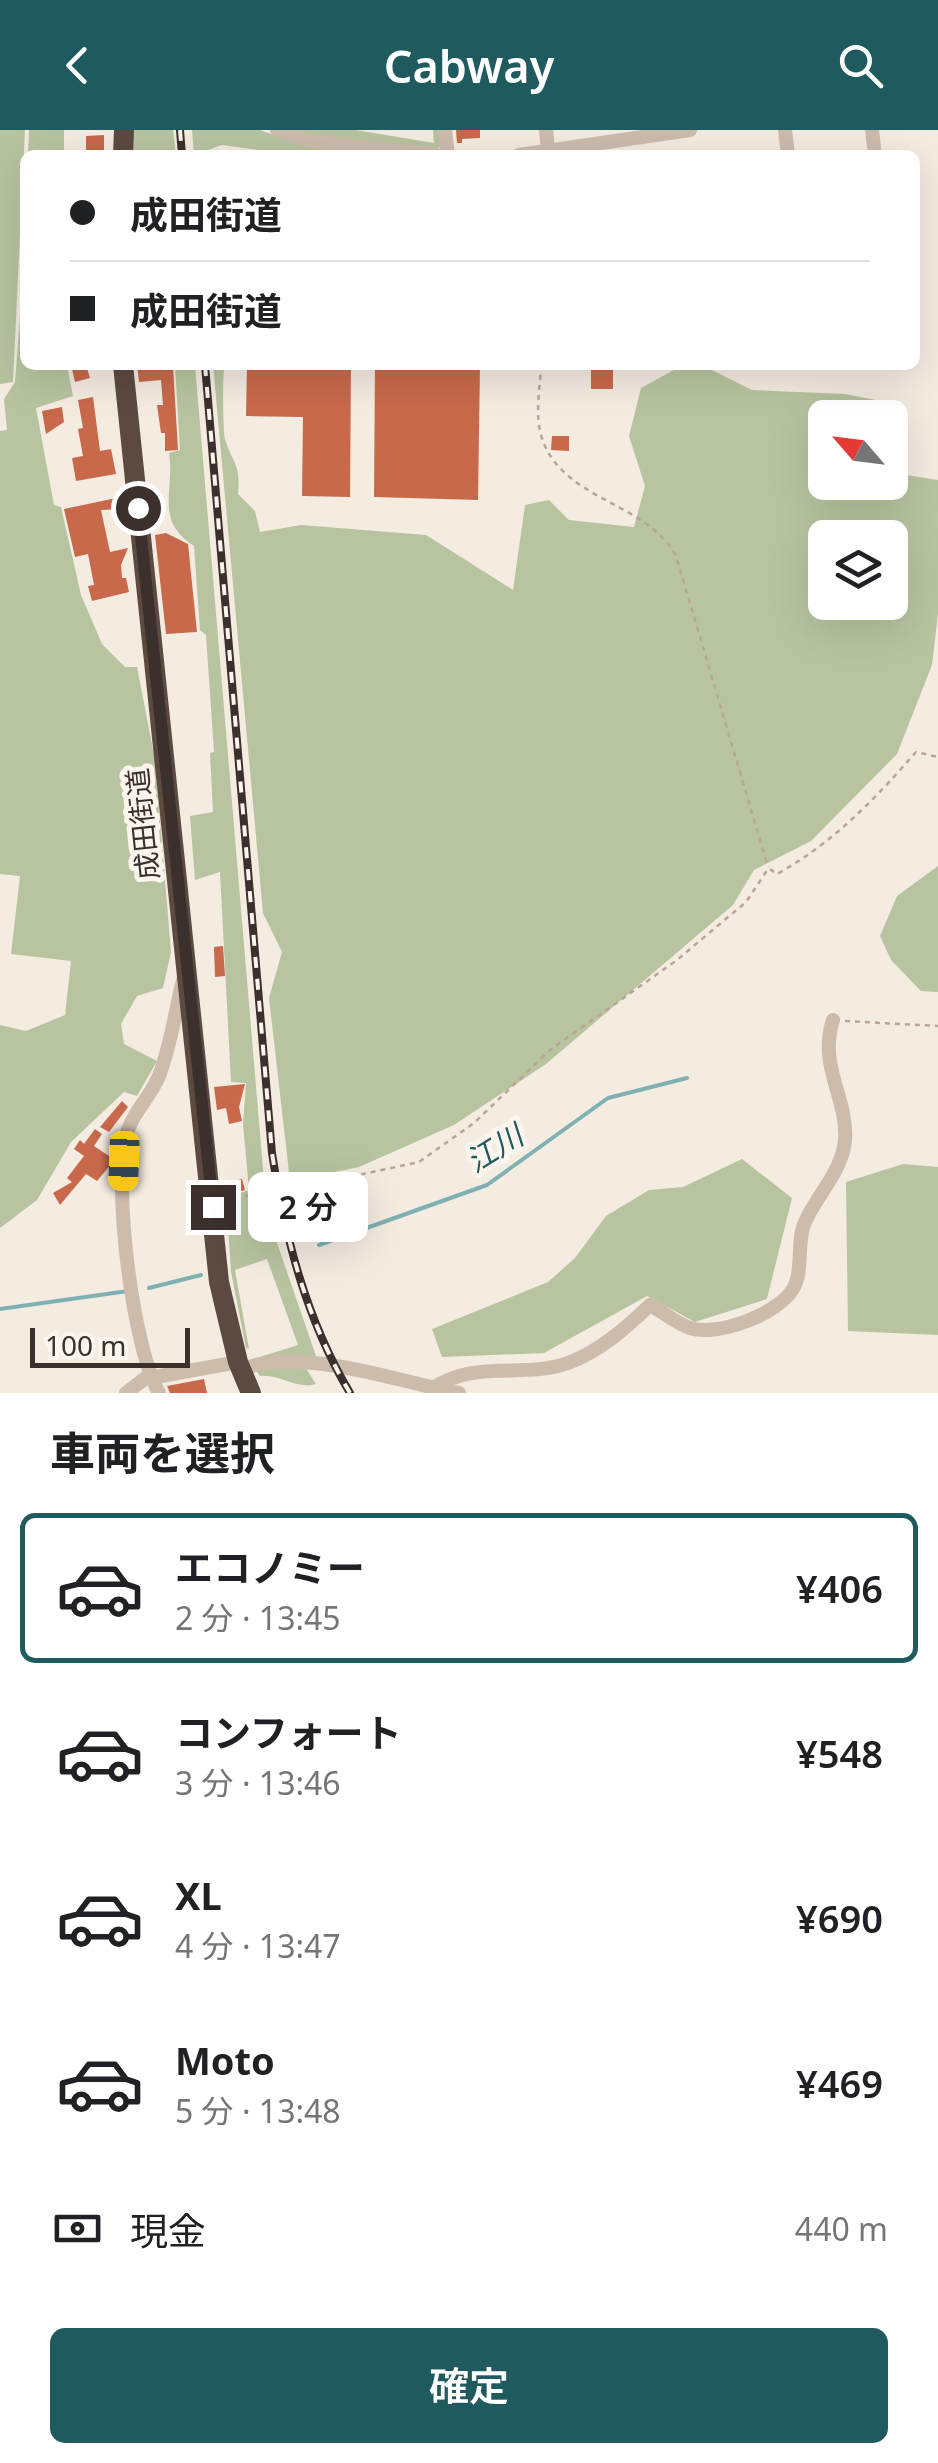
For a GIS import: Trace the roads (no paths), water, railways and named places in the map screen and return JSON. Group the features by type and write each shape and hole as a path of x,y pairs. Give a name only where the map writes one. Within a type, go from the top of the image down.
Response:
{"highway":[{"name":"成田街道","path":"124,370 219,1282 239,1366 250,1393"}],"street":[{"path":"277,130 310,141 392,150"},
{"path":"552,150 617,135 690,130"},
{"path":"159,1393 149,1377 126,1233 125,1139 132,1118 157,1081 170,1044 186,964"},
{"path":"433,1388 480,1370 536,1369 569,1363 622,1332 650,1306 691,1328 710,1329 756,1318 780,1304 795,1286 805,1222 842,1161 845,1130 827,1046 833,1020"},
{"path":"126,1393 149,1377 280,1364 327,1366 392,1376 459,1393"}],"waterway":[{"name":"江川","path":"319,1245 487,1185 608,1098 687,1078"},
{"name":"江川","path":"149,1288 201,1275"},
{"name":"江川","path":"0,1309 128,1291"}],"railway":[{"path":"180,130 182,150"},
{"path":"205,370 272,1153 299,1277 321,1336 350,1393"}]}
